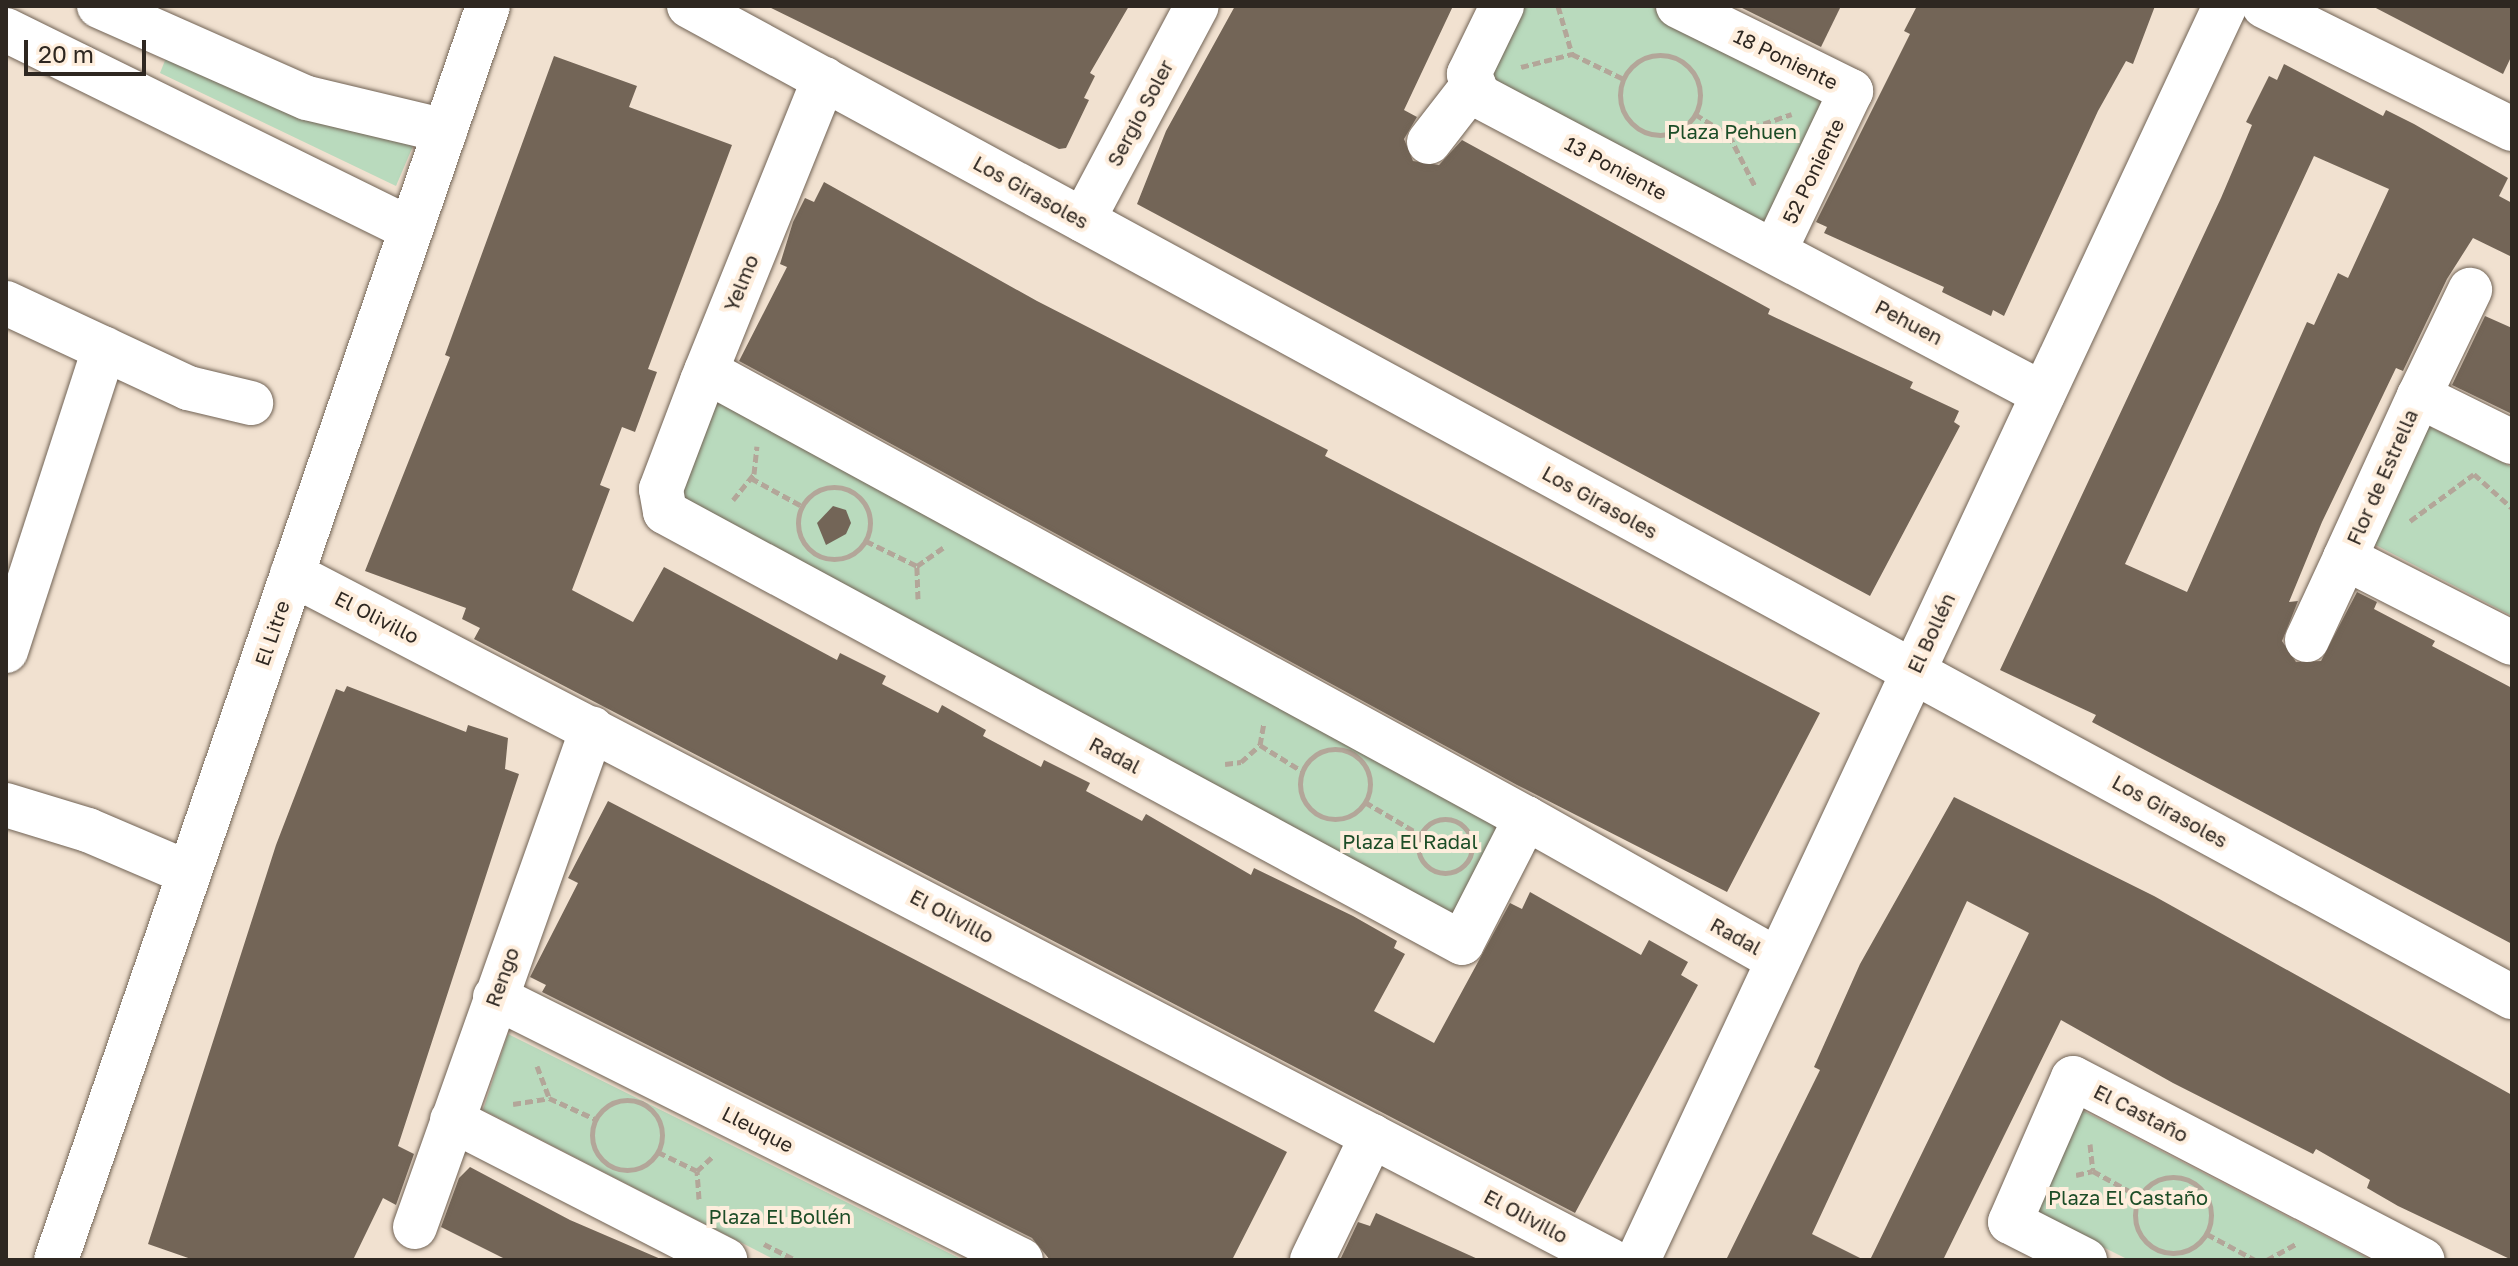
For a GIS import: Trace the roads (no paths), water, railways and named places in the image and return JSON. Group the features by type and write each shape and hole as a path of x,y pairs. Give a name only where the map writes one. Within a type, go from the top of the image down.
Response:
{"street":[{"name":"El Litre","path":"56,1260 488,6"},
{"name":"Los Girasoles","path":"689,6 2512,997"},
{"name":"Sergio Soler","path":"1083,220 1197,6"},
{"path":"1429,142 1474,85 1502,6"},
{"name":"18 Poniente","path":"1678,6 1844,87"},
{"name":"El Bollén","path":"1638,1260 2225,6"},
{"path":"2264,6 2512,129"},
{"path":"107,81 124,12 307,98 445,131"},
{"path":"6,30 411,229"},
{"name":"Yelmo","path":"665,501 706,371 824,79"},
{"name":"13 Poniente","path":"1474,85 1775,250"},
{"name":"52 Poniente","path":"1775,250 1844,87"},
{"name":"Pehuen","path":"1775,250 2043,394"},
{"name":"Flor de Estrella","path":"2307,640 2470,290"},
{"path":"6,303 188,388 251,403"},
{"path":"6,651 104,349"},
{"name":"Radal","path":"706,371 1526,818 1778,960"},
{"name":"Flor de Estrella","path":"2419,396 2512,442"},
{"name":"Radal","path":"665,501 1462,943 1526,818"},
{"name":"Flor de Estrella","path":"2345,558 2512,643"},
{"name":"El Olivillo","path":"292,574 1610,1260"},
{"name":"Rengo","path":"415,1227 464,1126 495,997 592,729"},
{"path":"6,805 88,830 189,873"},
{"name":"Lleuque","path":"495,997 1021,1260"},
{"name":"El Castaño","path":"2085,1260 2010,1222 2073,1078 2423,1260"},
{"path":"464,1126 742,1251"},
{"path":"1312,1260 1372,1136"}],"park label":[{"name":"Plaza Pehuen","path":"1732,131"},
{"name":"Plaza El Radal","path":"1410,841"},
{"name":"Plaza El Castaño","path":"2128,1197"},
{"name":"Plaza El Bollén","path":"780,1216"}]}
